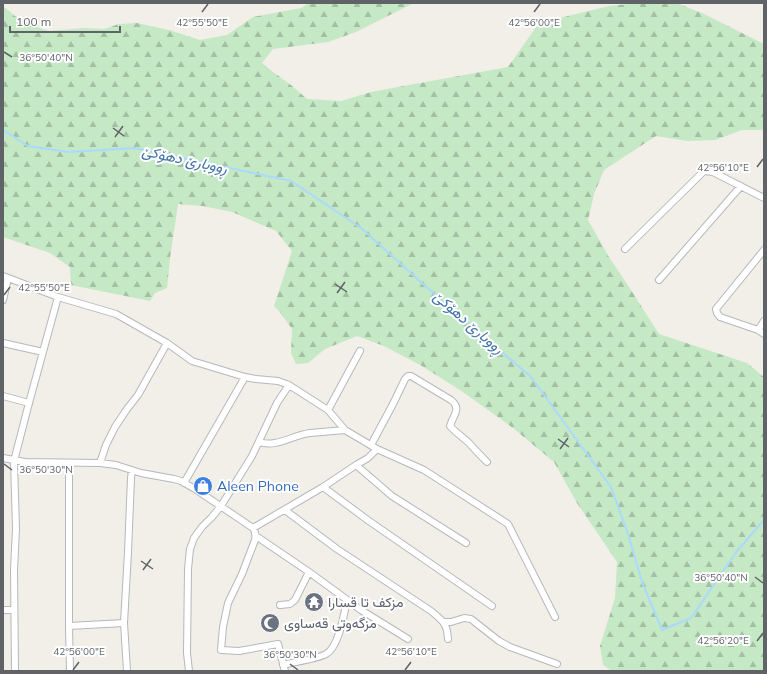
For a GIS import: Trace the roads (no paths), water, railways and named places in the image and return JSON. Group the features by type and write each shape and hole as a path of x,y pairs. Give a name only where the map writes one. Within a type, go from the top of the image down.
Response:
{"street":[{"path":"625,249 704,171 713,172 764,198"},
{"path":"659,280 741,186"},
{"path":"764,250 716,309 720,317 758,330 764,334"},
{"path":"3,300 6,277 58,297 116,314 167,343 192,360 245,377 278,381 289,385 328,410 345,430 377,449 424,470 508,524 555,617"},
{"path":"15,671 14,570 16,529 14,461 58,297"},
{"path":"758,330 764,321"},
{"path":"3,343 43,352"},
{"path":"100,463 106,445 115,428 138,395 167,343"},
{"path":"328,410 360,352"},
{"path":"370,445 393,404 405,378 411,376 456,404 457,409 450,426 487,462"},
{"path":"184,483 245,377"},
{"path":"189,671 188,583 190,549 194,538 221,506 252,456 277,403 289,385"},
{"path":"3,396 29,403"},
{"path":"259,442 271,444 309,433 345,430"},
{"path":"253,528 323,487 368,458 377,449"},
{"path":"3,458 14,461 100,463 116,465 174,479 184,483 253,528 255,531 256,540 228,603 220,650 239,651 278,644 284,668 326,654 331,649 339,634 347,600"},
{"path":"69,463 70,671"},
{"path":"356,465 392,496 466,544"},
{"path":"126,671 124,623 132,470"},
{"path":"323,487 369,522 492,606"},
{"path":"285,510 337,549 444,622 448,639"},
{"path":"256,536 366,613 408,639"},
{"path":"280,605 290,604 295,600 309,572"},
{"path":"3,610 14,610"},
{"path":"444,622 451,622 464,618 471,619 499,641 510,647 557,664"},
{"path":"69,626 124,623"}],"waterway":[{"name":"ڕووبارێ دهۆكێ","path":"3,130 28,146 68,152 135,148 291,181 361,228 443,302 531,377 611,487 628,534 642,582 662,630 691,618 737,551 764,520"}],"place":[{"name":"Aleen Phone","path":"203,486"},
{"name":"مزكف تا قسارا","path":"314,602"},
{"name":"مزگەوتی قەساوی","path":"270,623"}]}
